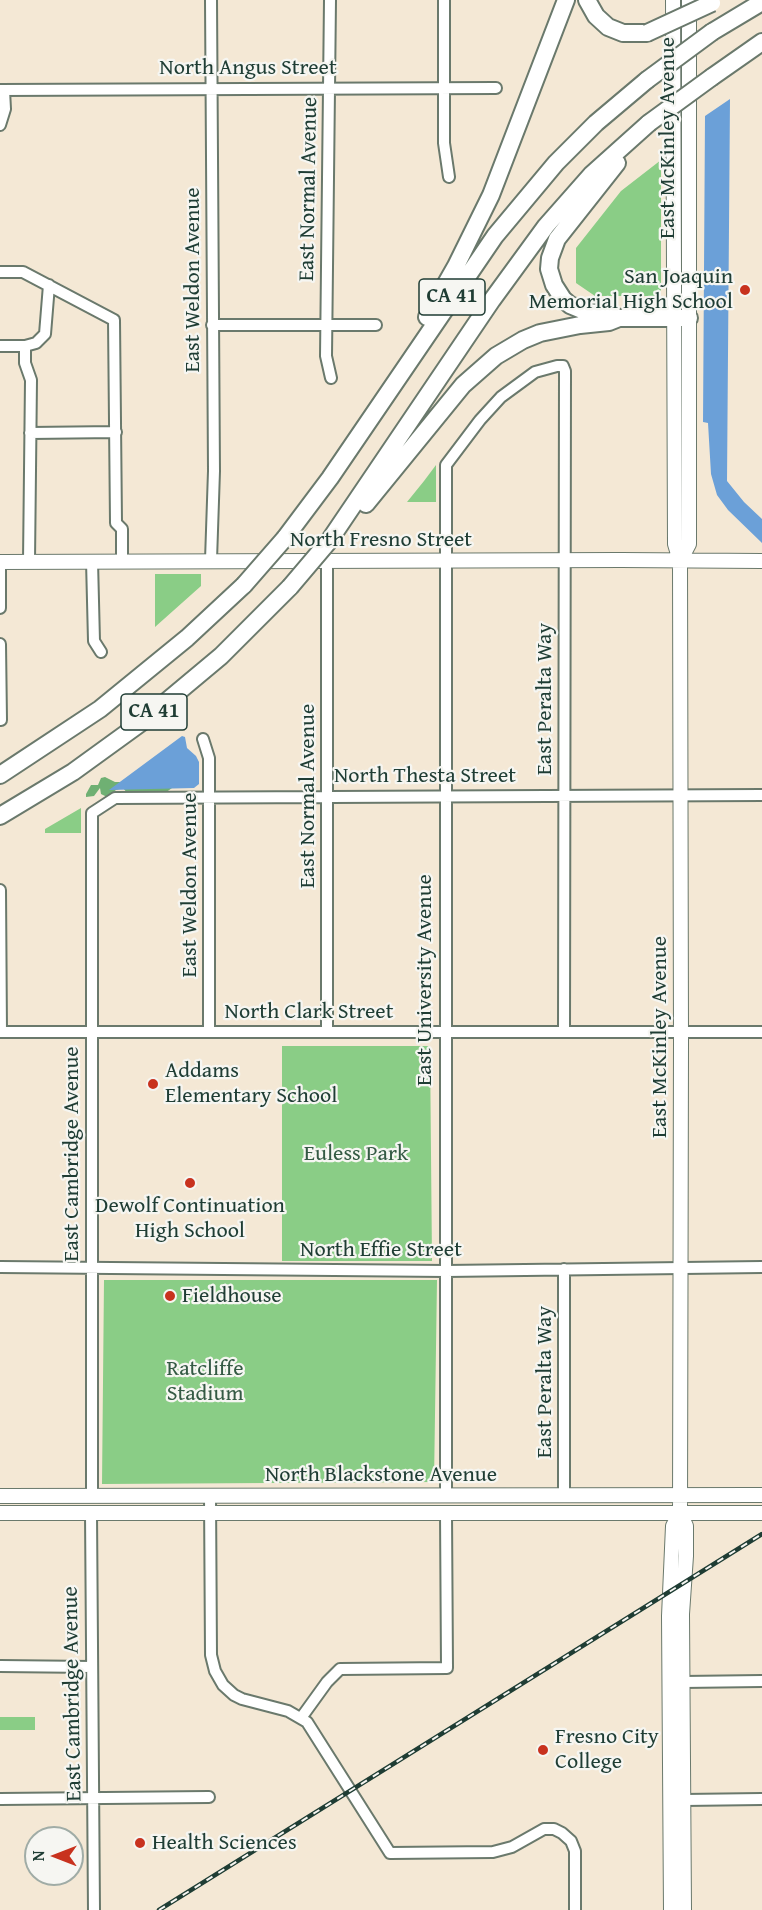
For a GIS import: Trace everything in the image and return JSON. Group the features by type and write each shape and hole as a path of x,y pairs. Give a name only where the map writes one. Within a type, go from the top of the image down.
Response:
{"highway":[{"path":"330,478 456,266 490,195 566,0"},
{"path":"587,0 596,16 608,27 631,35 647,33 716,2"},
{"name":"CA 41","path":"0,775 100,709 187,638 244,585 285,538 330,478 495,236 556,163 614,107 647,80 712,32 762,2"},
{"name":"CA 41","path":"0,816 73,772 142,722 221,656 290,586 329,541 492,300 546,226 591,175 649,123 762,42"},
{"path":"649,123 557,239 550,258 551,278 563,299 570,305 587,312 608,314 619,318 681,318"},
{"path":"329,541 367,503 463,386 496,356 540,333 609,322 619,318"}],"main road":[{"name":"East McKinley Avenue","path":"673,0 681,318"},
{"name":"East McKinley Avenue","path":"671,1910 676,1682 686,1526 680,1513 680,561 675,544 689,0"},
{"name":"North Fresno Street","path":"0,562 762,561"},
{"path":"91,1513 100,1504 132,1503 176,1495"},
{"path":"469,1513 554,1504 561,1502 564,1495"},
{"name":"North Blackstone Avenue","path":"0,1496 762,1495"},
{"path":"32,1513 41,1506 87,1502 92,1496"},
{"path":"383,1513 403,1504 433,1504 446,1496"},
{"path":"446,1513 453,1505 491,1504 537,1496"},
{"name":"North Blackstone Avenue","path":"0,1513 762,1513"},
{"name":"East McKinley Avenue","path":"676,1682 669,1616 673,1526 680,1513"},
{"path":"676,1682 677,1791 684,1800 684,1910"}],"street":[{"name":"East Weldon Avenue","path":"211,0 214,471 211,560"},
{"name":"East Normal Avenue","path":"330,0 326,356 331,378"},
{"path":"444,0 444,143 449,177"},
{"name":"North Angus Street","path":"2,90 496,88"},
{"path":"0,125 5,109 2,90"},
{"path":"0,272 23,272 114,320 116,523 122,529 122,561"},
{"path":"0,346 36,344 45,334 49,285"},
{"path":"212,325 376,325"},
{"path":"25,346 25,363 31,380 29,561"},
{"name":"East Peralta Way","path":"446,465 480,420 508,391 535,372 549,367 563,366 565,371 564,1032"},
{"path":"30,433 116,432"},
{"name":"East University Avenue","path":"446,465 444,796 446,1496"},
{"path":"92,561 94,641 101,652"},
{"name":"East Normal Avenue","path":"327,561 327,1031"},
{"path":"0,562 0,608"},
{"path":"0,644 1,720"},
{"name":"East Weldon Avenue","path":"203,739 209,758 209,1032"},
{"name":"North Thesta Street","path":"92,813 115,798 762,795"},
{"name":"East Cambridge Avenue","path":"92,813 92,1496"},
{"path":"0,890 1,1032"},
{"name":"North Clark Street","path":"1,1032 762,1032"},
{"name":"North Effie Street","path":"0,1267 446,1270 762,1267"},
{"name":"East Peralta Way","path":"564,1269 564,1495"},
{"path":"210,1496 211,1655 215,1671 223,1685 242,1699 288,1711 301,1718 312,1729 390,1853 493,1852 512,1846 544,1829 559,1831 571,1841 575,1851 575,1910"},
{"name":"East Cambridge Avenue","path":"91,1513 94,1910"},
{"path":"301,1718 327,1682 340,1669 447,1668 446,1513"},
{"path":"0,1666 92,1667"},
{"path":"676,1682 762,1681"},
{"path":"0,1799 209,1797"},
{"path":"684,1800 762,1799"}],"green space":[{"path":"661,160 661,290 656,296 595,296 576,283 576,248 621,191"},
{"path":"436,465 436,502 407,502 424,481"},
{"path":"155,574 201,574 201,586 155,627"},
{"path":"105,777 120,782 122,785 172,788 165,793 146,794 145,791 128,794 123,788 107,797 101,794 100,788 94,796 86,797 91,785 98,785 101,778"},
{"path":"81,808 81,833 45,833 45,829"},
{"name":"Euless Park","path":"282,1046 430,1046 432,1261 282,1261"},
{"name":"Ratcliffe Stadium","path":"104,1280 437,1280 434,1482 102,1484"},
{"path":"0,1717 35,1717 35,1730 0,1730"}],"water":[{"path":"730,99 727,481 762,519 762,543 728,510 717,495 711,474 708,423 703,422 705,116"},
{"path":"182,736 185,737 187,748 199,762 199,784 194,788 109,790"}],"railway":[{"path":"159,1910 762,1534"}],"place":[{"name":"San Joaquin Memorial High School","path":"745,290"},
{"name":"Addams Elementary School","path":"153,1084"},
{"name":"Dewolf Continuation High School","path":"190,1183"},
{"name":"Fieldhouse","path":"170,1296"},
{"name":"Fresno City College","path":"543,1750"},
{"name":"Health Sciences","path":"140,1843"}]}
